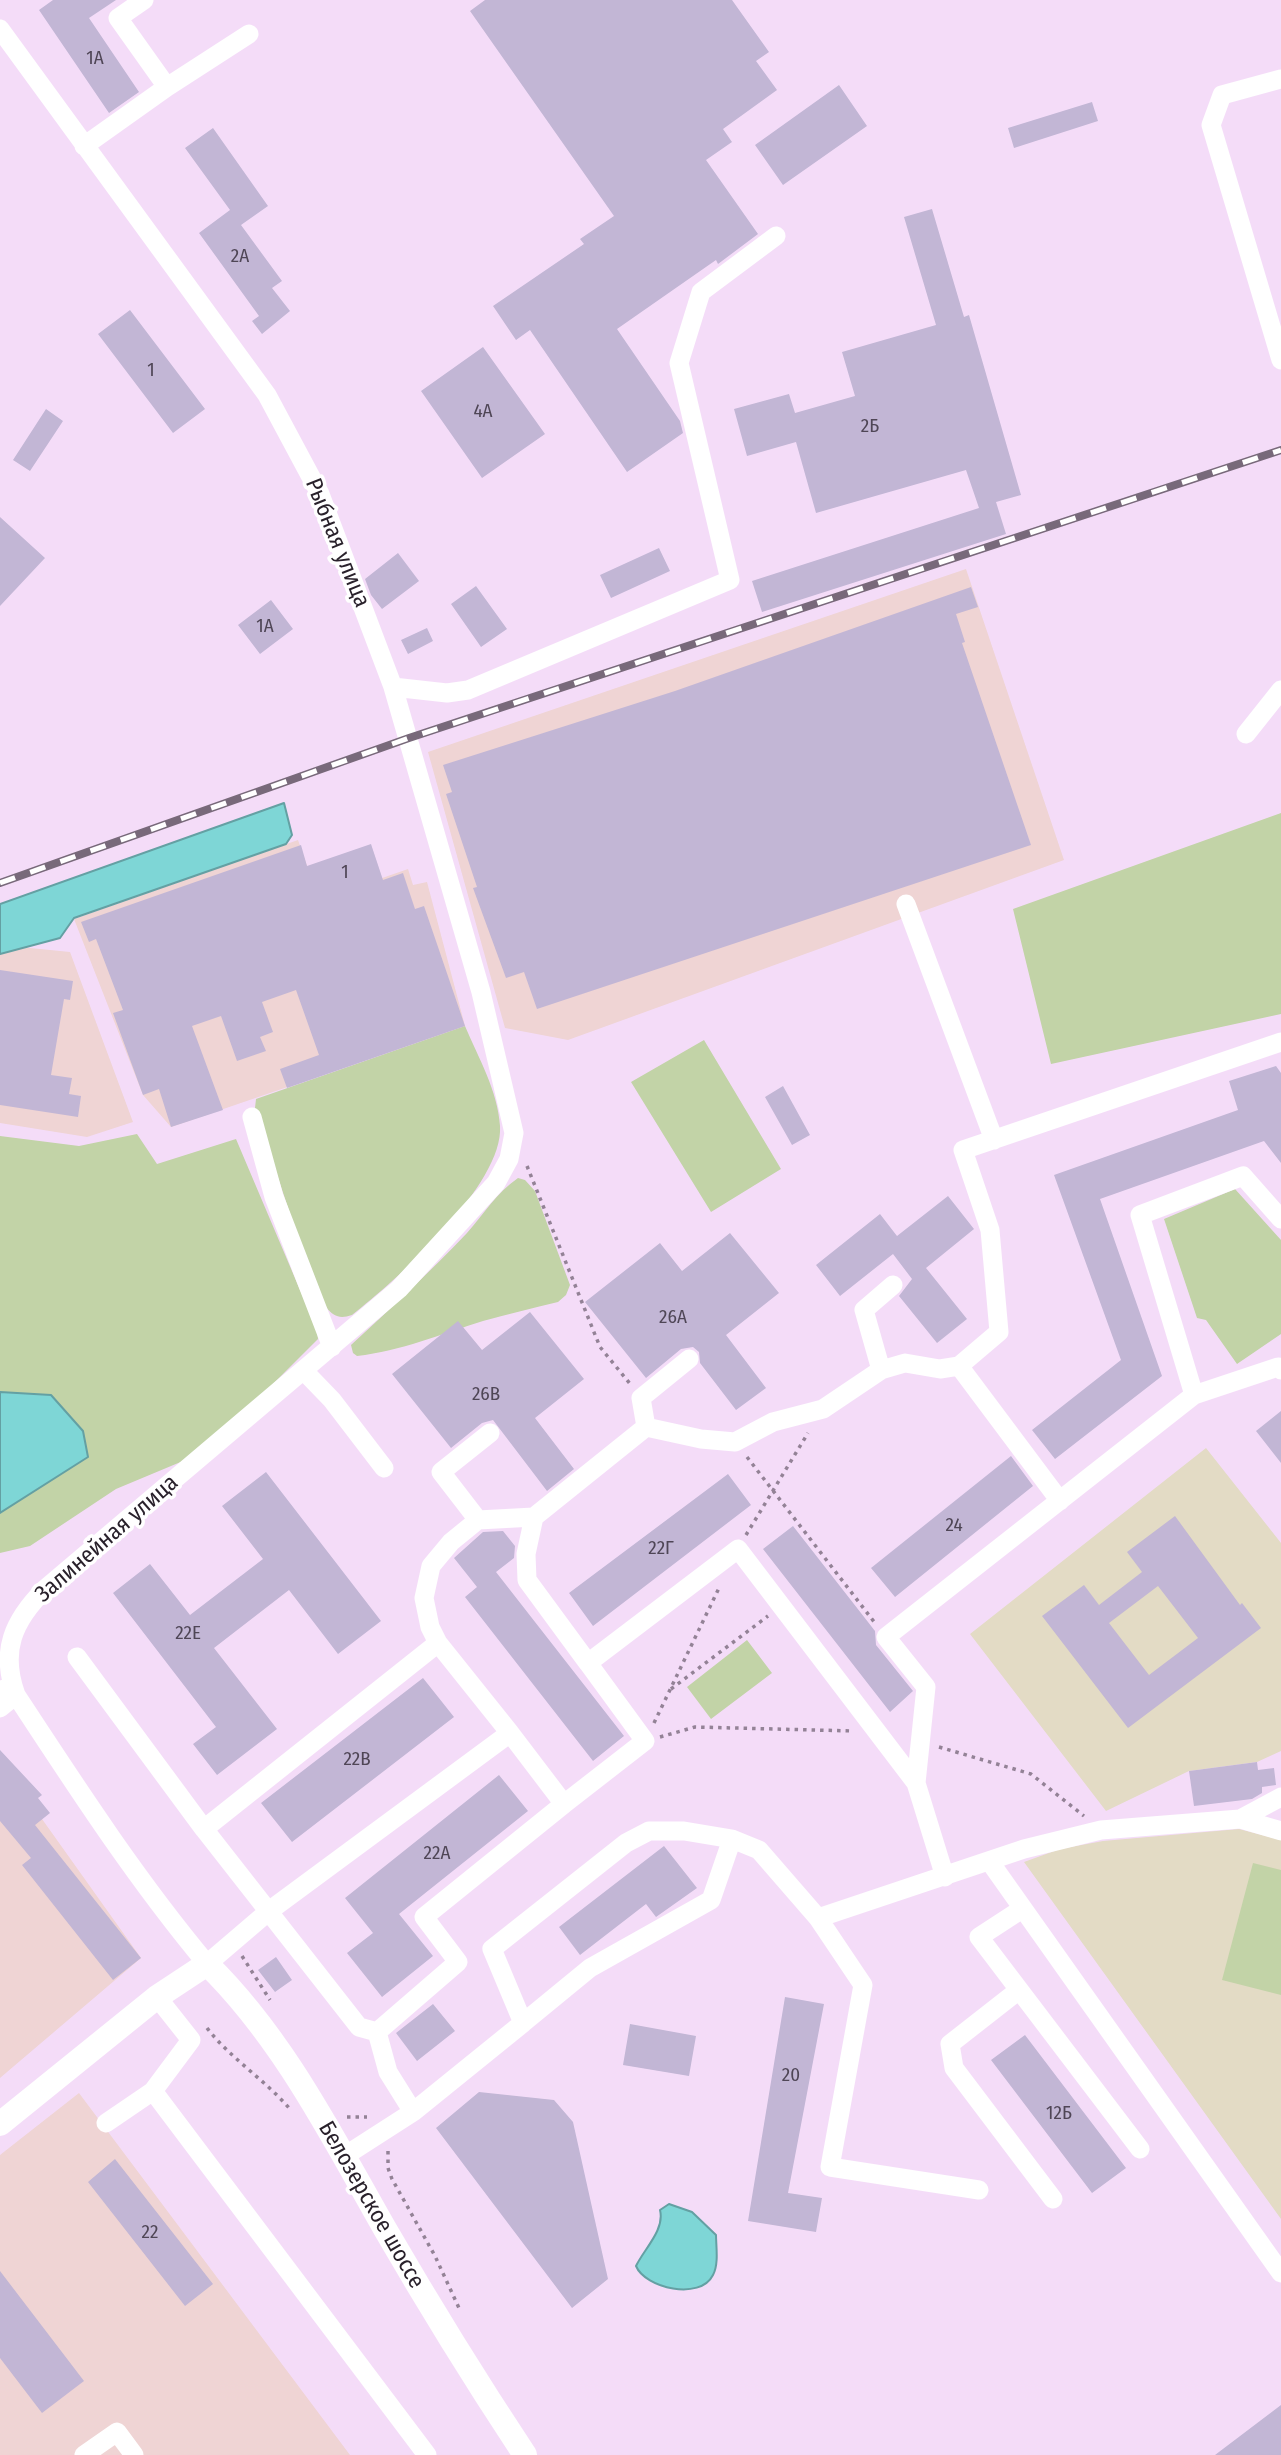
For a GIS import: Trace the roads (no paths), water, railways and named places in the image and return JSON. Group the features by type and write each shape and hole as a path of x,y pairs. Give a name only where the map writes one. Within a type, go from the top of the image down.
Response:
{"main road":[{"path":"0,2124 157,1997 207,1964"},
{"name":"Белозерское шоссе","path":"207,1964 249,2009 344,2157 407,2268 524,2455"}],"street":[{"path":"144,0 118,18 167,87"},
{"name":"Рыбная улица","path":"0,29 267,395 320,494 393,687 481,992 514,1133"},
{"path":"84,146 167,87 249,34"},
{"path":"1281,79 1222,95 1211,125 1281,360"},
{"path":"393,687 447,693 468,690 730,580 679,363 701,292 776,236"},
{"path":"1246,734 1281,690"},
{"path":"906,904 994,1140"},
{"path":"646,1427 701,1439 735,1442 773,1422 823,1409 881,1370 905,1363 940,1369 959,1366 999,1332 990,1230 963,1150 1281,1042"},
{"path":"252,1117 274,1197 332,1347"},
{"name":"Залинейная улица","path":"207,1964 116,1848 8,1691 8,1648 20,1617 45,1589 399,1289 486,1195 504,1171 514,1133"},
{"path":"1194,1395 1140,1216 1243,1177 1281,1219"},
{"path":"881,1370 864,1310 894,1285"},
{"path":"646,1427 641,1398 689,1359"},
{"path":"959,1366 1060,1500"},
{"path":"916,1783 926,1687 886,1637 1194,1395 1280,1367"},
{"path":"304,1371 332,1401 384,1468"},
{"path":"564,1804 438,1643 430,1627 424,1598 431,1566 451,1542 478,1520 534,1517 646,1427"},
{"path":"478,1520 441,1472 490,1433"},
{"path":"377,2032 458,1962 424,1917 645,1741 527,1580 526,1554 534,1517"},
{"path":"589,1663 738,1549 916,1783 944,1877"},
{"path":"204,1829 438,1643"},
{"path":"78,1657 204,1829 359,2027 377,2032"},
{"path":"0,1708 8,1691"},
{"path":"207,1964 269,1912 509,1733"},
{"path":"1240,1819 1281,1797"},
{"path":"818,1918 1059,1839 1101,1830 1240,1819 1281,1831"},
{"path":"523,2023 492,1949 626,1843 649,1831 684,1831 732,1839 759,1850 818,1918 863,1985 830,2167 979,2190"},
{"path":"344,2157 413,2112 590,1968 711,1900 732,1839"},
{"path":"990,1862 1281,2273"},
{"path":"1022,1909 979,1937 1140,2149"},
{"path":"1019,1990 950,2044 954,2068 1053,2199"},
{"path":"106,2123 153,2091 191,2039 157,1997"},
{"path":"377,2032 388,2072 413,2112"},
{"path":"153,2091 427,2455"},
{"path":"85,2455 117,2432 134,2455"}],"railway":[{"path":"0,883 409,738 1281,450"}]}
